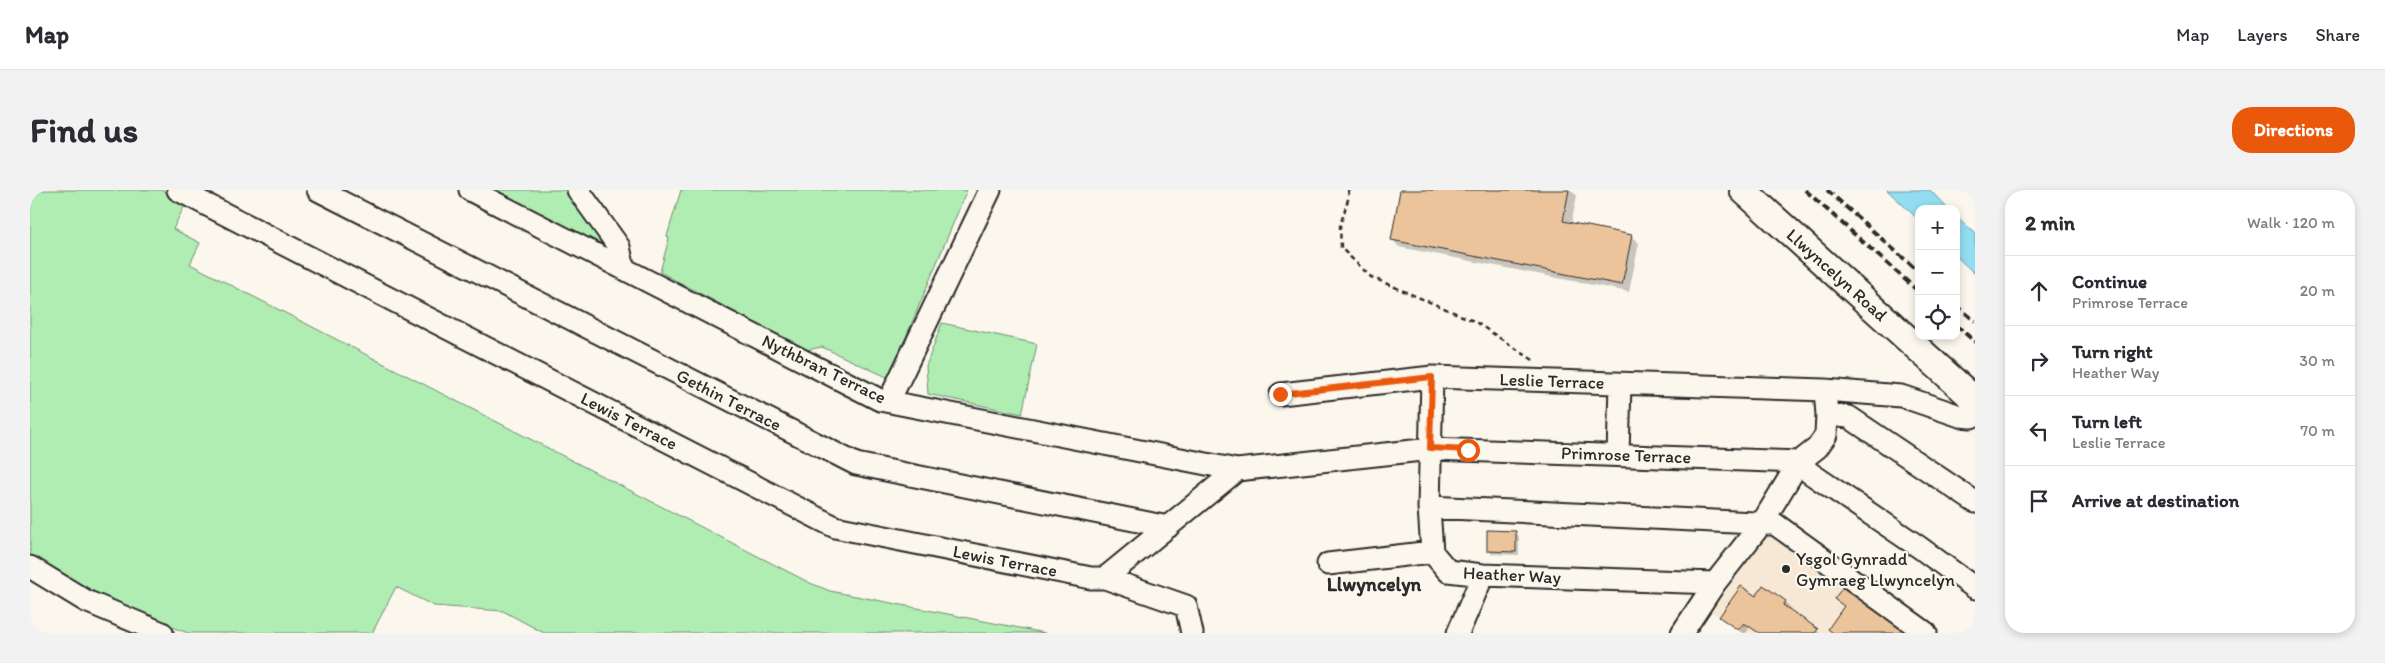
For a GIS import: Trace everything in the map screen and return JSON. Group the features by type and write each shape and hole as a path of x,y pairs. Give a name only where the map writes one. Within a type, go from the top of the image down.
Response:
{"main road":[{"name":"Llwyncelyn Road","path":"1743,190 1975,400"}],"street":[{"name":"Lewis Terrace","path":"178,190 835,527 1090,578 1105,578 1186,606 1192,633"},
{"name":"Gethin Terrace","path":"318,190 856,464 1168,527"},
{"name":"Nythbran Terrace","path":"470,190 880,400 1237,470"},
{"path":"578,190 619,247 624,269"},
{"path":"889,402 990,190"},
{"path":"1328,564 1432,552 1429,507 1432,377"},
{"name":"Leslie Terrace","path":"1280,394 1432,377 1825,390 1901,396 1960,416 1971,418 1975,415"},
{"path":"1618,455 1620,384"},
{"path":"1682,633 1715,583 1762,523 1799,462 1818,448 1826,435 1825,390"},
{"path":"1827,416 1849,417 1975,502"},
{"name":"Primrose Terrace","path":"1237,470 1430,448 1799,462"},
{"path":"1799,462 1810,473 1919,547 1975,588"},
{"path":"1105,578 1237,470"},
{"path":"1429,507 1775,524 1926,633"},
{"name":"Heather Way","path":"1432,552 1448,571 1482,576 1715,583"},
{"path":"30,567 86,601 162,633"},
{"path":"1458,633 1482,576"}],"path":[{"path":"1348,190 1349,196 1340,226 1341,248 1371,277 1474,321 1526,355 1560,382"}],"shaded area":[{"name":"Ysgol Gynradd Gymraeg Llwyncelyn","path":"1773,528 1916,633 1742,633 1711,611"}],"green space":[{"path":"41,190 163,190 186,203 173,229 200,243 190,264 810,583 830,591 1045,633 544,633 503,611 434,606 396,587 372,633 188,633 101,601 30,557 30,198"},
{"path":"495,190 572,190 612,250"},
{"path":"681,190 967,190 889,378 822,347 806,350 660,272 669,238 667,236"},
{"path":"942,323 1037,344 1022,414 928,394 926,366"}],"water":[{"path":"1887,190 1930,190 1944,205 1915,205 1915,216"},
{"path":"1960,220 1975,233 1975,274 1960,260"}],"building":[{"path":"1400,190 1569,190 1563,221 1632,235 1622,285 1391,240"},
{"path":"1487,530 1516,531 1516,552 1487,551"},
{"path":"1763,585 1786,601 1783,605 1818,629 1815,633 1759,633 1744,623 1738,630 1719,617 1741,586 1756,596"},
{"path":"1843,587 1909,633 1833,633 1828,629 1844,606 1834,599"}],"railway":[{"path":"1805,190 1915,288"},
{"path":"1827,190 1915,268"},
{"path":"1960,308 1975,321"},
{"path":"1960,329 1975,342"}],"place":[{"name":"Ysgol Gynradd Gymraeg Llwyncelyn","path":"1786,569"}],"district":[{"name":"Llwyncelyn","path":"1374,584"}],"route":[{"path":"1280,394 1432,377 1430,448 1468,450"}]}
